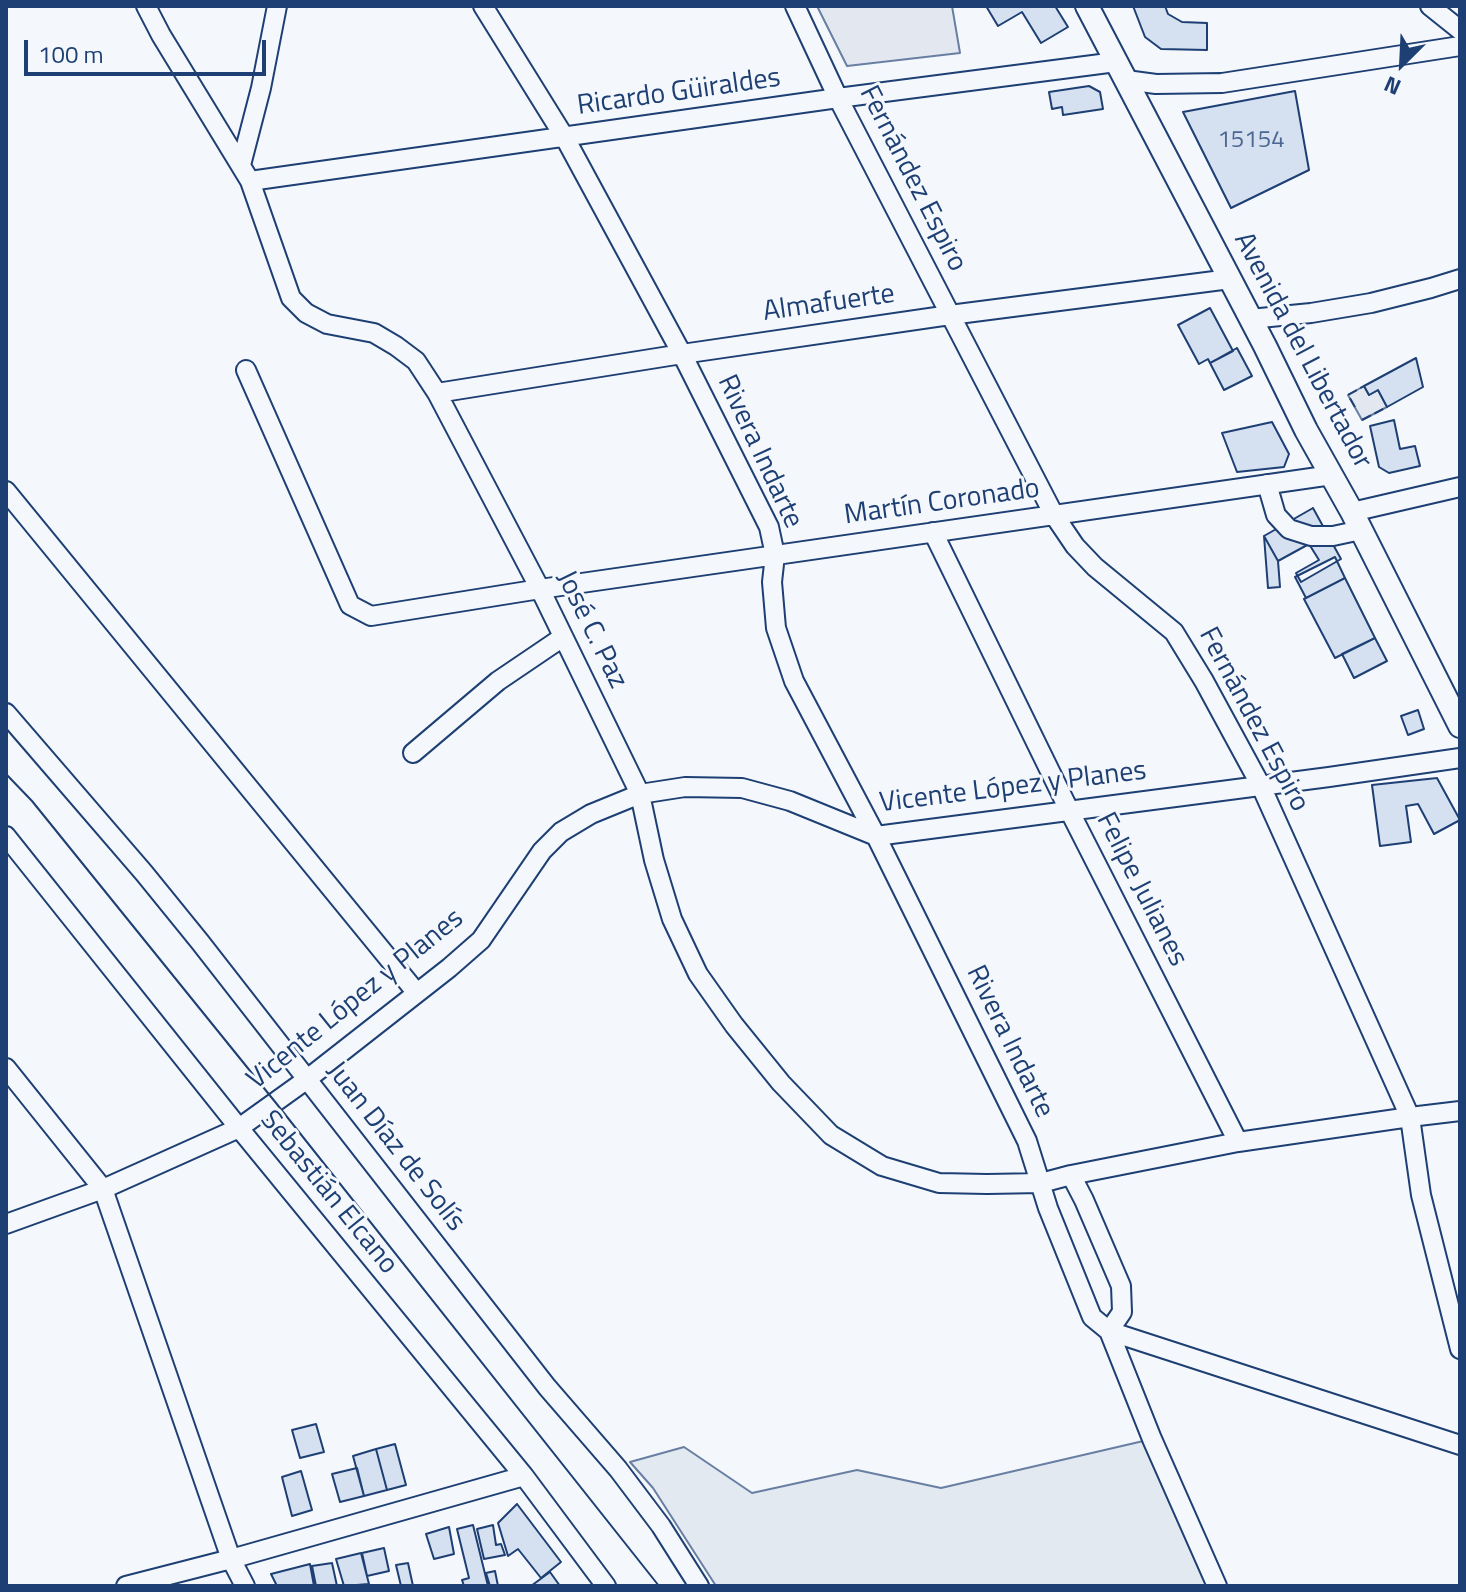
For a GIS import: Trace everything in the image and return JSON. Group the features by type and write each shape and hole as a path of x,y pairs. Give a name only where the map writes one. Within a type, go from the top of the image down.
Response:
{"main road":[{"name":"Avenida del Libertador","path":"1087,6 1460,726"}],"street":[{"name":"José C. Paz","path":"146,6 246,173 291,298 306,313 327,324 374,333 396,346 416,361 437,393 540,589 640,794 654,860 672,919 698,974 781,1083 831,1135 882,1166 939,1183 1041,1183 1238,1142 1460,1111"},
{"path":"246,173 277,6"},
{"name":"Rivera Indarte","path":"483,6 565,138 682,354 769,527 775,555 772,582 776,628 794,681 876,836 1027,1141 1048,1208 1092,1317 1109,1331 1152,1439 1217,1586"},
{"name":"Fernández Espiro","path":"795,6 838,98 1054,515 1075,546 1095,567 1174,632 1261,786 1410,1117 1421,1195 1460,1349"},
{"path":"1430,6 1460,30"},
{"name":"Ricardo Güiraldes","path":"246,173 565,138 838,98 1121,71 1156,84 1222,83 1460,46"},
{"name":"Almafuerte","path":"437,393 950,315 1230,279"},
{"path":"1250,319 1371,303 1460,279"},
{"name":"Martín Coronado","path":"246,370 350,605 371,616 1332,475"},
{"path":"1267,484 1276,515 1289,529 1311,536 1333,536 1356,521 1460,487"},
{"path":"6,491 416,992"},
{"name":"Felipe Julianes","path":"933,532 1069,810 1238,1142"},
{"path":"413,753 498,681 563,637"},
{"name":"Juan Díaz de Solís","path":"6,713 200,942 547,1387 618,1469 661,1526 699,1586"},
{"name":"Vicente López y Planes","path":"6,1224 103,1189 239,1128 306,1080 481,940 542,851 561,832 591,814 640,794 685,787 742,788 790,801 876,836 1460,758"},
{"name":"Sebastián Elcano","path":"6,836 239,1128 524,1476 606,1586"},
{"path":"6,1068 103,1189 231,1559 245,1586"},
{"path":"1071,1175 1121,1286 1122,1312 1109,1331 1460,1445"},
{"path":"126,1586 524,1476"}],"shaded area":[{"path":"817,6 952,6 960,53 847,66"},
{"path":"1364,386 1369,395 1378,390 1387,407 1362,420 1348,395"},
{"path":"1152,1439 1213,1586 716,1586 653,1488 630,1462 684,1447 752,1493 857,1470 941,1488"}],"building":[{"path":"986,6 1055,6 1068,27 1041,43 1022,12 998,26"},
{"path":"1133,6 1165,6 1168,14 1182,22 1207,23 1207,50 1161,49 1145,37"},
{"path":"1089,86 1100,92 1103,109 1063,115 1062,107 1052,109 1049,92"},
{"path":"1295,91 1309,170 1231,208 1183,112"},
{"path":"1210,308 1233,351 1210,363 1208,359 1199,364 1178,325"},
{"path":"1237,348 1252,376 1224,390 1210,363"},
{"path":"1416,358 1423,387 1387,407 1378,390 1369,395 1364,386"},
{"path":"1394,420 1400,449 1415,446 1420,466 1389,473 1379,467 1370,426"},
{"path":"1272,422 1289,454 1284,467 1237,472 1222,433"},
{"path":"1313,508 1341,559 1301,582 1296,573 1319,560 1309,544 1278,561 1264,536"},
{"path":"1264,536 1278,561 1280,587 1268,588"},
{"path":"1335,557 1345,578 1306,598 1295,577"},
{"path":"1345,578 1375,638 1335,658 1304,599"},
{"path":"1375,638 1387,661 1354,678 1342,654"},
{"path":"1418,710 1424,729 1408,735 1401,716"},
{"path":"1437,778 1460,820 1434,834 1418,804 1406,806 1411,842 1380,846 1372,785"},
{"path":"316,1424 324,1452 300,1458 292,1430"},
{"path":"395,1444 406,1485 387,1490 376,1449"},
{"path":"376,1449 387,1490 364,1496 353,1456"},
{"path":"357,1468 364,1496 340,1502 332,1474"},
{"path":"301,1471 312,1510 292,1516 282,1477"},
{"path":"517,1504 561,1562 541,1578 518,1549 508,1556 498,1523"},
{"path":"473,1525 488,1586 464,1586 462,1580 469,1578 457,1529"},
{"path":"493,1525 496,1545 501,1544 505,1555 484,1559 477,1529"},
{"path":"449,1527 454,1554 434,1559 426,1534"},
{"path":"384,1548 389,1571 367,1576 362,1553"},
{"path":"361,1553 369,1584 344,1586 336,1559"},
{"path":"332,1563 337,1586 316,1586 312,1566"},
{"path":"408,1563 413,1586 401,1586 396,1565"},
{"path":"310,1564 314,1586 277,1586 271,1574"},
{"path":"495,1571 498,1586 490,1586 486,1573"},
{"path":"550,1572 560,1586 531,1586"}],"tram line":[{"path":"6,774 32,801 276,1103 659,1586"}],"fence":[{"path":"1355,407 1348,395 1364,386"},
{"path":"1362,420 1387,407"}]}
